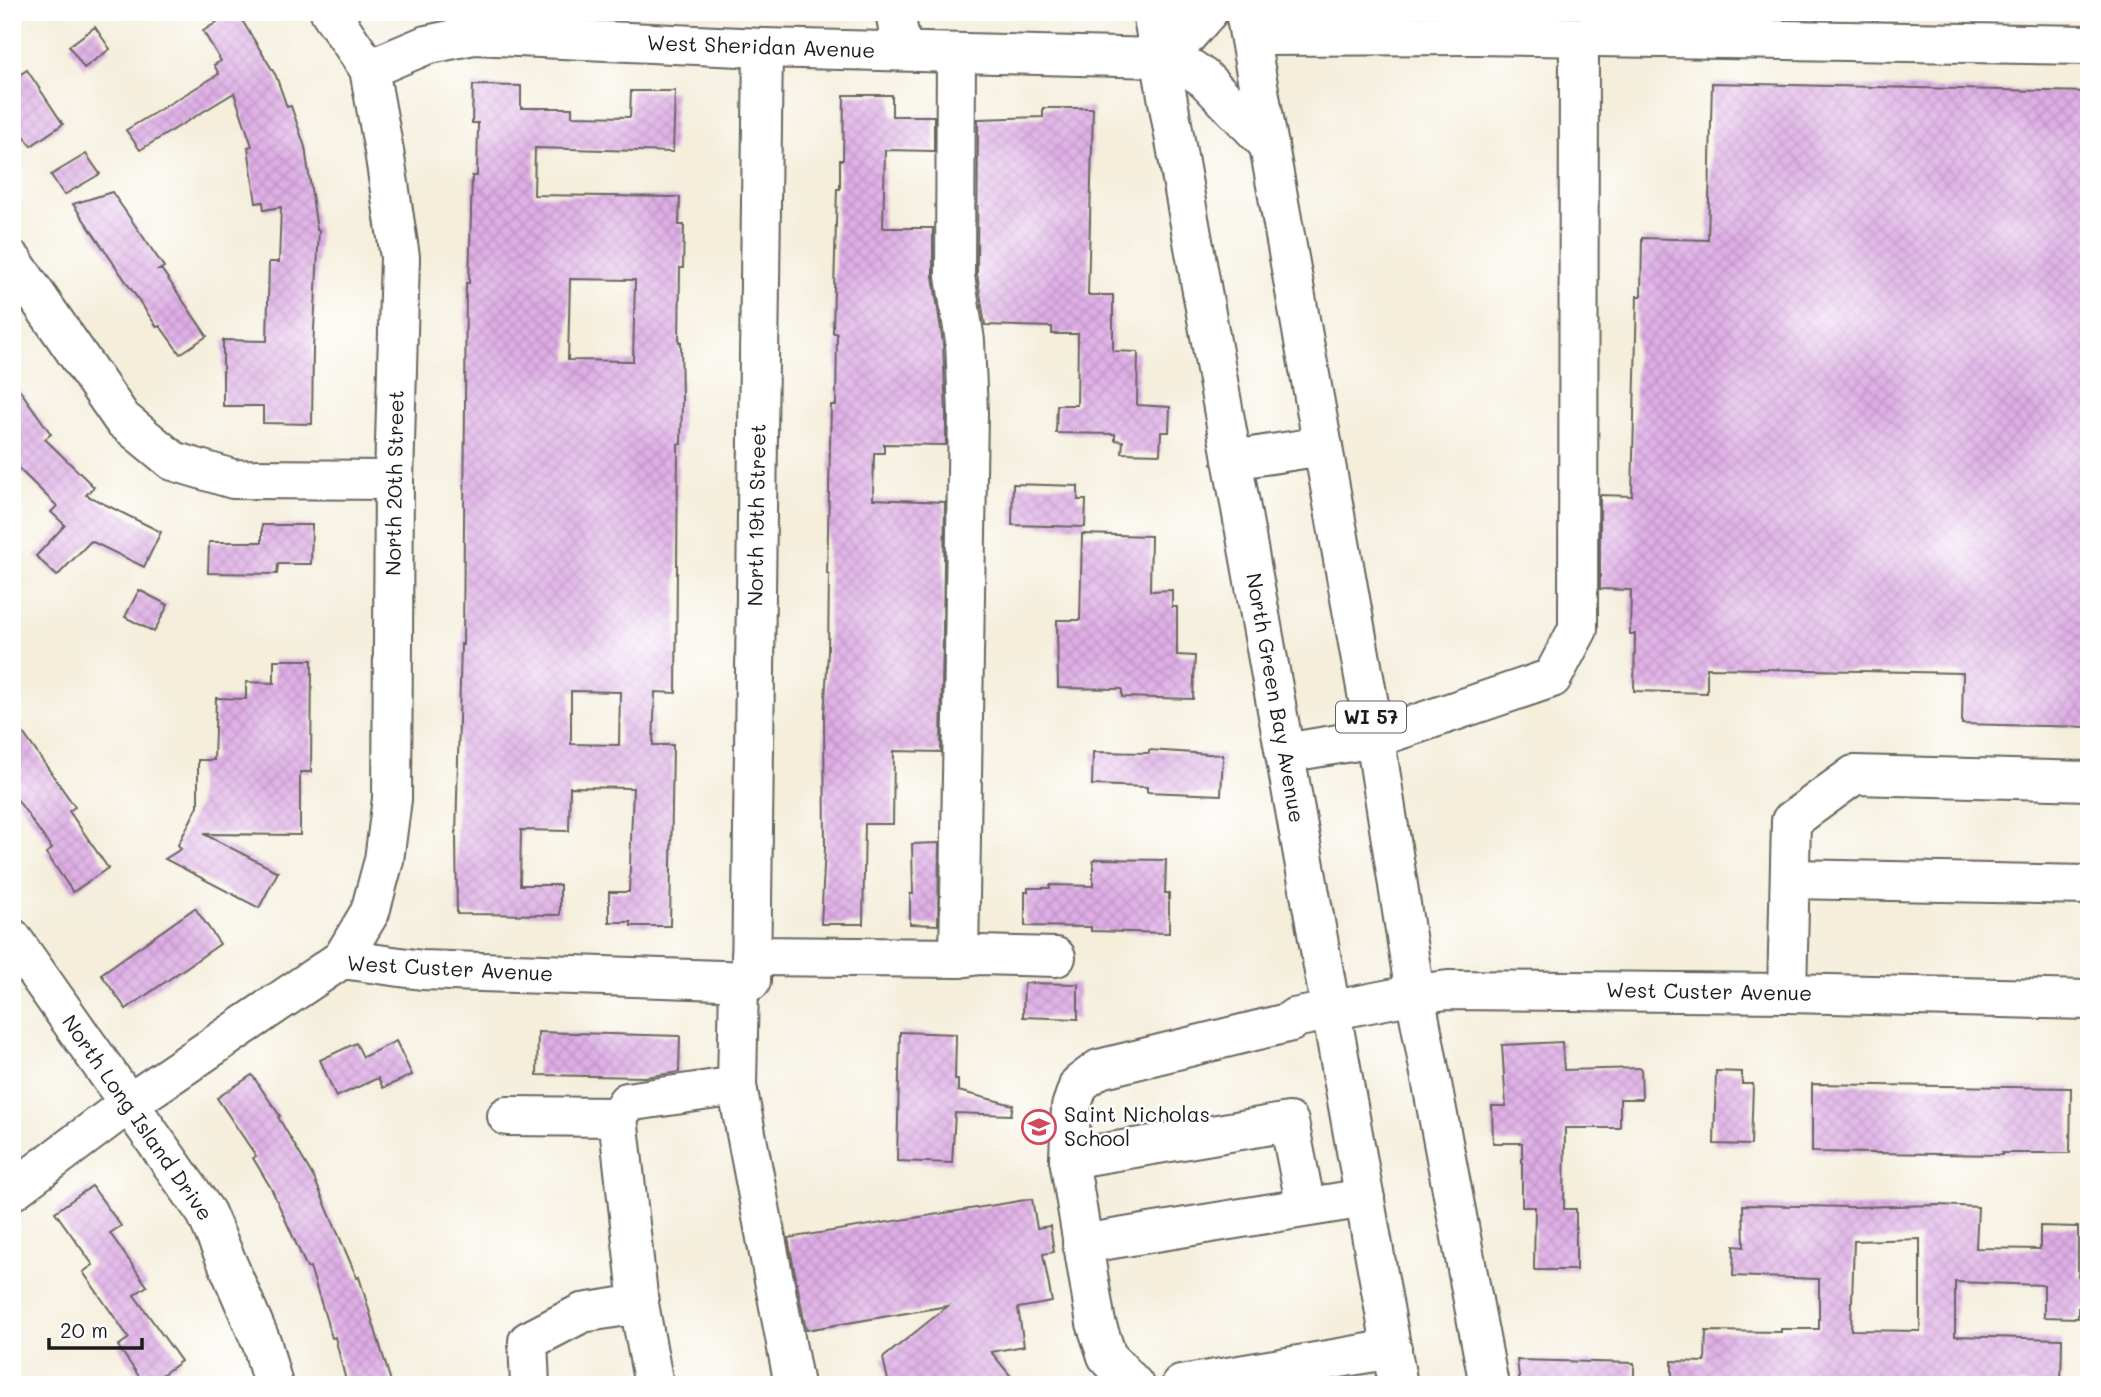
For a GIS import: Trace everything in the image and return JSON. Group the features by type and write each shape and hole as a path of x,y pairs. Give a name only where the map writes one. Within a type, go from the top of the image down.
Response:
{"street":[{"name":"North 20th Street","path":"330,12 369,69 400,257 394,480 392,799 384,860 370,912 342,959"},
{"path":"895,12 902,51"},
{"name":"North Green Bay Avenue","path":"1152,12 1395,1367"},
{"path":"1160,58 1185,38 1208,12"},
{"path":"1247,24 1479,24 1579,37 1897,27 2089,45"},
{"name":"WI 57","path":"1247,24 1375,738 1415,993 1489,1385"},
{"name":"West Sheridan Avenue","path":"369,69 426,45 474,35 763,48 1160,58 1191,69 1205,79 1269,145"},
{"path":"1285,753 1375,738 1552,678 1578,629 1579,37"},
{"name":"North 19th Street","path":"763,48 747,973 737,1086 794,1385"},
{"path":"956,53 955,276 965,341 968,413 959,958"},
{"path":"12,260 122,419 173,461 233,480 394,480"},
{"path":"1232,460 1323,446"},
{"path":"1787,993 1791,821 1854,775 2089,780"},
{"path":"1790,879 2089,884"},
{"name":"North Long Island Drive","path":"12,938 206,1213 262,1344 274,1385"},
{"name":"West Custer Avenue","path":"12,1191 128,1104 342,959 422,970 747,973 979,955 1056,957"},
{"name":"West Custer Avenue","path":"1134,1385 1107,1356 1096,1323 1069,1158 1071,1107 1079,1084 1099,1069 1291,1022 1294,1018 1415,993 1458,990 1787,993 2089,1000"},
{"path":"654,1385 639,1304 618,1116 627,1102 737,1086"},
{"path":"507,1116 618,1116"},
{"path":"1069,1158 1289,1122 1306,1207"},
{"path":"1082,1244 1364,1198"},
{"path":"530,1385 528,1340 582,1313 639,1304"},
{"path":"1181,1385 1395,1367"}],"building":[{"path":"237,12 276,76 287,107 291,106 305,147 319,230 312,424 263,423 263,406 223,406 223,340 267,341 269,262 279,262 281,207 264,210 263,202 256,203 248,147 252,146 234,93 140,150 126,130 219,74 214,65 221,61 203,31"},
{"path":"95,27 110,49 84,68 69,46"},
{"path":"27,70 63,124 31,146 12,117 12,80"},
{"path":"1712,83 2089,92 2089,727 1962,724 1963,673 1707,668 1707,693 1634,691 1635,634 1630,634 1631,590 1600,589 1600,495 1632,496 1637,296 1641,296 1642,238 1708,240"},
{"path":"473,85 521,86 521,108 572,108 572,116 630,117 631,91 675,91 673,152 535,148 534,195 680,197 679,225 684,225 683,268 680,268 679,342 682,400 681,444 678,444 676,693 655,692 653,745 673,745 670,926 631,926 631,922 609,922 609,892 629,892 633,788 570,787 569,831 521,830 520,885 560,885 560,915 457,914 456,836 461,644 463,645 466,283 469,283 472,176 477,176 478,123 472,123","holes":["570,279 635,280 633,361 568,360","571,691 620,692 619,745 571,744"]},
{"path":"844,95 892,95 892,116 934,116 934,151 885,150 883,228 933,228 933,276 943,343 946,445 884,444 884,453 874,453 873,499 945,502 941,752 894,751 893,824 865,824 863,924 821,924 825,847 824,716 828,652 831,405 836,405 837,333 833,333 834,289 837,189 840,189 840,160 843,160"},
{"path":"1043,108 1093,108 1088,295 1113,295 1113,351 1138,352 1137,405 1170,407 1169,432 1161,432 1160,454 1122,453 1123,441 1115,440 1115,434 1056,433 1057,405 1077,405 1078,334 1052,334 1052,327 985,325 977,274 978,119 1043,117"},
{"path":"86,154 100,174 64,195 51,175"},
{"path":"112,192 164,267 159,270 162,270 207,336 180,354 160,326 157,327 73,204"},
{"path":"12,379 51,434 45,439 94,487 86,495 161,532 144,567 91,541 57,576 36,556 65,525 51,512 57,506 12,462"},
{"path":"1013,484 1078,486 1078,500 1086,500 1085,527 1012,525"},
{"path":"262,525 312,525 311,564 278,564 277,574 208,573 209,542 262,542"},
{"path":"1082,534 1151,536 1150,591 1172,590 1172,607 1177,607 1177,655 1195,656 1193,699 1122,697 1122,689 1058,688 1057,620 1080,620"},
{"path":"139,590 168,605 154,632 125,617"},
{"path":"274,660 312,660 311,772 300,772 300,835 204,834 278,872 259,908 165,859 181,849 178,845 198,806 198,760 214,760 216,698 246,699 246,682 274,683"},
{"path":"12,717 75,807 69,811 108,868 73,892 46,853 52,849 12,792"},
{"path":"1149,750 1223,755 1221,795 1147,792 1147,787 1092,785 1093,752 1149,753"},
{"path":"939,843 938,925 910,924 910,894 913,894 912,844"},
{"path":"1166,860 1165,893 1169,893 1169,933 1091,931 1091,927 1025,926 1025,892 1028,892 1028,888 1050,888 1050,885 1093,886 1093,861"},
{"path":"195,908 220,944 126,1009 101,974"},
{"path":"1024,983 1078,984 1078,1019 1023,1017"},
{"path":"538,1032 680,1036 679,1072 645,1077 537,1075"},
{"path":"900,1032 956,1034 955,1080 958,1080 958,1091 1013,1105 1011,1115 955,1113 952,1163 897,1161"},
{"path":"396,1041 412,1075 383,1088 378,1078 336,1097 320,1060 356,1043 363,1057"},
{"path":"1562,1042 1564,1070 1641,1068 1642,1099 1620,1099 1620,1128 1565,1128 1564,1209 1576,1209 1576,1270 1534,1270 1535,1207 1522,1207 1522,1143 1493,1143 1492,1106 1506,1106 1502,1045"},
{"path":"1716,1071 1742,1072 1742,1084 1753,1084 1751,1145 1714,1144"},
{"path":"252,1075 280,1116 278,1117 314,1178 357,1278 359,1277 392,1385 347,1385 335,1337 332,1338 310,1267 307,1268 272,1190 253,1158 256,1156 217,1098"},
{"path":"1812,1084 2071,1088 2070,1153 2002,1155 1812,1152"},
{"path":"92,1186 121,1226 110,1233 147,1286 134,1295 181,1361 148,1385 145,1385 118,1346 129,1338 83,1272 93,1265 55,1212"},
{"path":"1032,1199 1037,1228 1050,1226 1054,1252 1043,1254 1052,1302 1018,1308 1024,1346 991,1352 1018,1385 889,1385 883,1358 948,1306 806,1330 788,1238"},
{"path":"1743,1205 1978,1207 1976,1248 2040,1249 2040,1226 2078,1227 2078,1276 2089,1277 2089,1308 2078,1308 2078,1318 2044,1317 2044,1285 1955,1282 1955,1336 2062,1339 2061,1385 1672,1385 1672,1361 1705,1362 1706,1331 1781,1332 1781,1329 1819,1329 1819,1279 1733,1276 1734,1246 1744,1247","holes":["1920,1239 1920,1331 1851,1330 1854,1241"]},
{"path":"1517,1360 1634,1363 1634,1385 1520,1385"}],"place":[{"name":"Saint Nicholas School","path":"1039,1127"}]}
